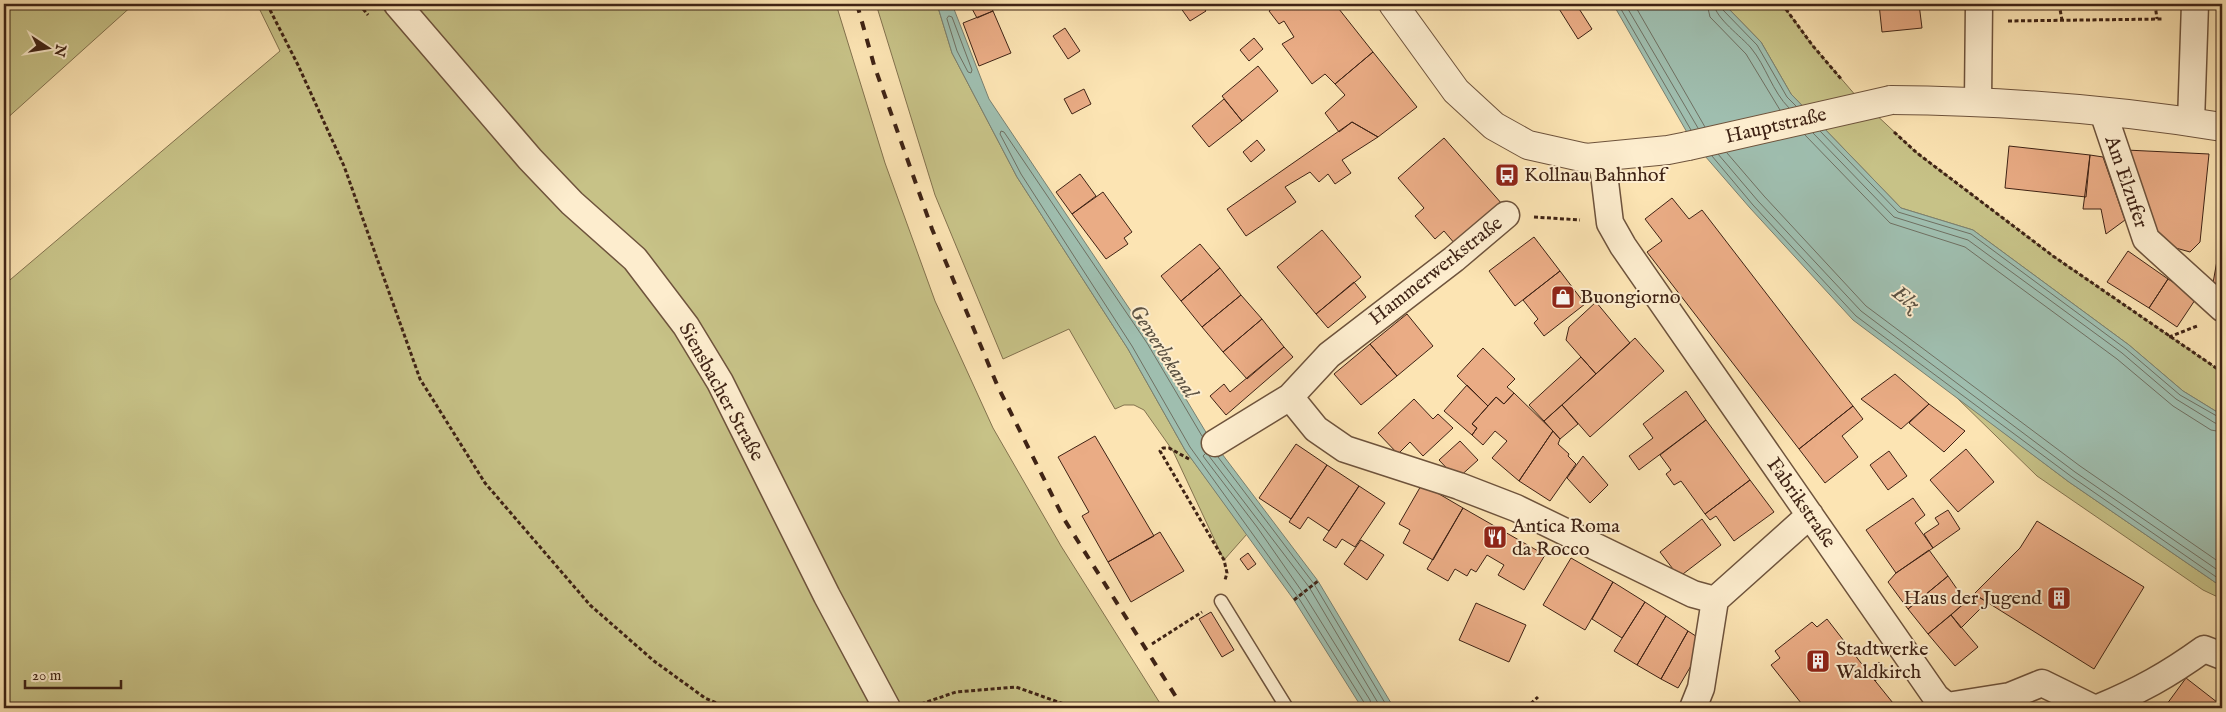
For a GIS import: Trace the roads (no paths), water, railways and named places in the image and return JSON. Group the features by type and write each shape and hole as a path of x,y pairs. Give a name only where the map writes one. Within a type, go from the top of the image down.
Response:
{"street":[{"name":"Siensbacher Straße","path":"397,4 530,159 572,203 636,259 686,326 720,382 827,596 887,708"},
{"name":"Hauptstraße","path":"1393,4 1456,90 1494,126 1528,145 1586,158 1688,146 1890,100 1978,101 2102,112 2222,127"},
{"path":"2191,122 2195,12"},
{"path":"1978,101 1979,13"},
{"name":"Am Elzufer","path":"2102,112 2146,239 2222,308"},
{"name":"Fabrikstraße","path":"1602,157 1610,223 1623,246 1936,697 1947,706 2010,696 2042,683 2093,708"},
{"name":"Hammerwerkstraße","path":"1215,443 1290,397 1329,355 1454,260 1506,214"},
{"path":"1290,397 1316,429 1345,449 1459,486 1516,508 1693,594 1715,600"},
{"path":"1693,708 1701,688 1715,600 1810,515"},
{"path":"2098,708 2138,691 2172,672 2204,649 2222,656"}],"lane":[{"path":"1220,601 1287,708"}],"water":[{"path":"937,4 952,4 989,99 1151,341 1207,434 1318,581 1394,708 1362,708 1294,600 1185,450 1128,349 1017,177 952,53"},
{"name":"Elz","path":"1613,4 1724,4 1761,42 1791,94 1901,208 1973,230 2129,345 2183,391 2222,415 2222,587 2069,482 1853,320 1750,208 1692,141"}],"railway":[{"path":"857,4 874,65 932,229 998,387 1064,519 1183,708"}],"place":[{"name":"Kollnau Bahnhof","path":"1507,175"},
{"name":"Buongiorno","path":"1563,297"},
{"name":"Antica Roma da Rocco","path":"1495,537"},
{"name":"Haus der Jugend","path":"2059,598"},
{"name":"Stadtwerke Waldkirch","path":"1818,661"}],"water label":[{"name":"Gewerbekanal","path":"1163,352"}]}
